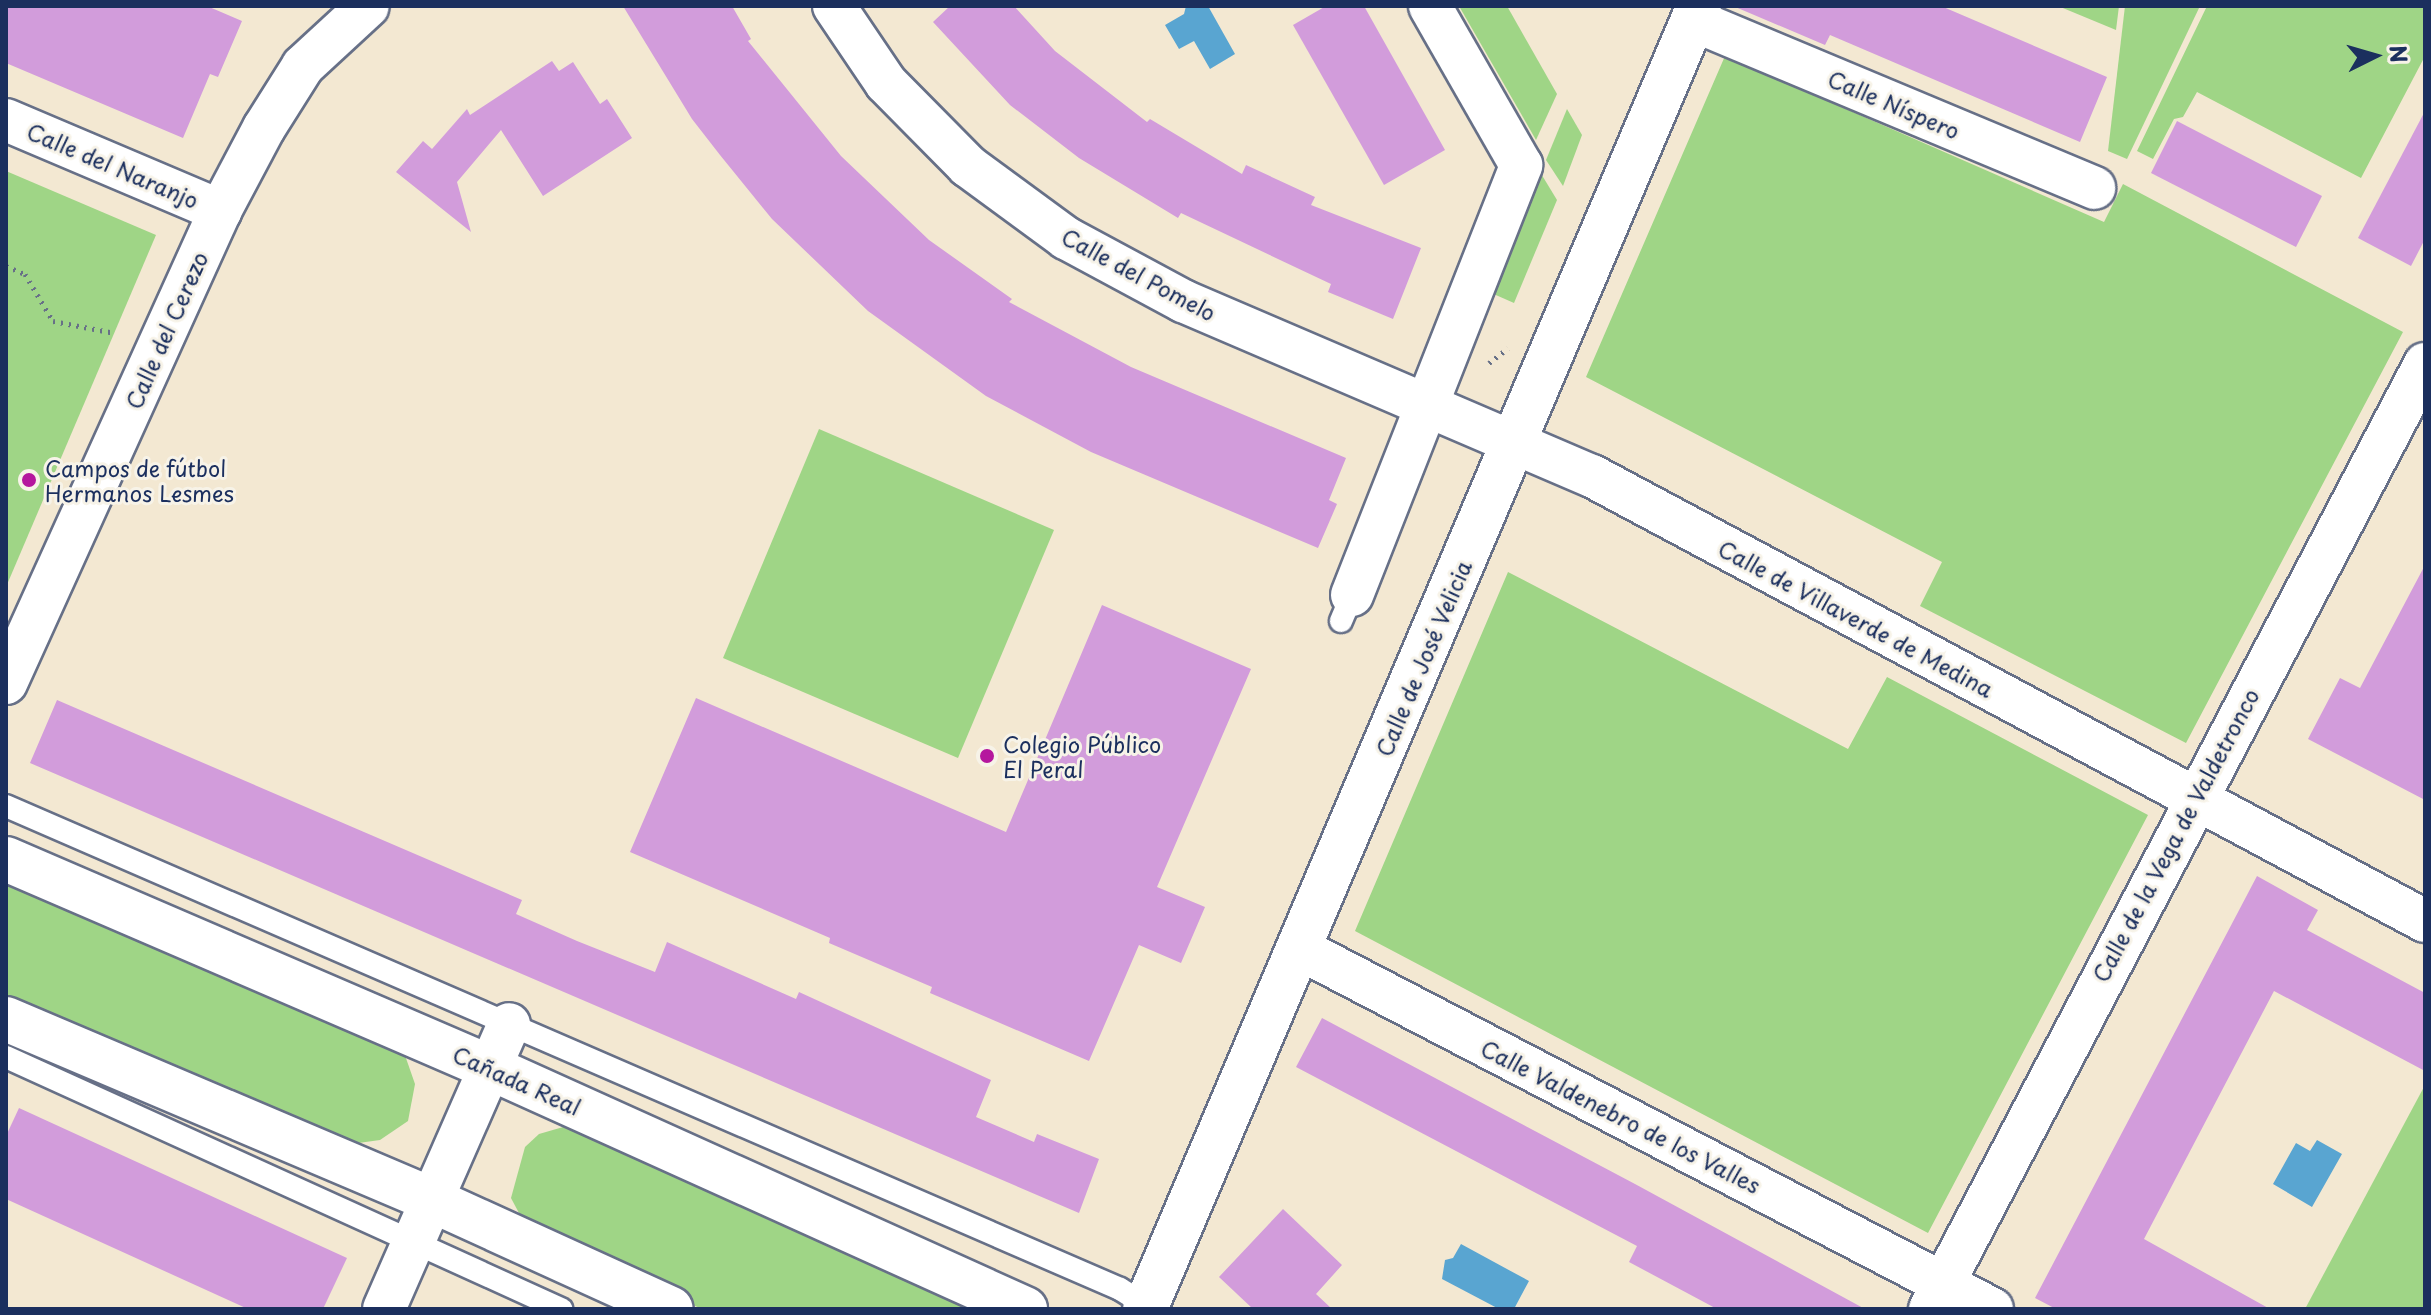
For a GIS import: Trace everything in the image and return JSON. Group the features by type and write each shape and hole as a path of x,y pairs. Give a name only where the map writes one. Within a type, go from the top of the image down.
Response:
{"street":[{"name":"Calle del Cerezo","path":"6,683 220,211 303,66 368,6"},
{"name":"Calle del Pomelo","path":"834,6 886,83 968,166 1066,238 1183,301 1425,405 1516,440"},
{"path":"1347,608 1521,165 1430,6"},
{"name":"Calle Níspero","path":"1696,13 2094,188"},
{"name":"Calle de José Velicia","path":"1148,1308 1696,13"},
{"name":"Calle del Naranjo","path":"6,120 220,211"},
{"name":"Calle de la Vega de Valdetronco","path":"1936,1296 2193,801 2425,364"},
{"name":"Calle de Villaverde de Medina","path":"1516,440 2193,801 2425,921"},
{"name":"Cañada Real","path":"6,859 491,1068 1025,1309"},
{"name":"Calle Valdenebro de los Valles","path":"1300,949 1936,1296 1992,1309"},
{"path":"6,1019 434,1201 671,1309"},
{"path":"384,1309 434,1201 509,1024"}],"lane":[{"path":"6,806 509,1024 1148,1308"},
{"path":"6,1057 561,1309"}],"path":[{"path":"6,266 25,274 53,321 115,333"}],"green space":[{"path":"1459,6 1507,6 1557,94 1536,140"},
{"path":"2058,6 2119,6 2116,30"},
{"path":"2125,6 2200,6 2127,159 2108,151"},
{"path":"2207,6 2425,6 2425,56 2361,178 2197,92 2183,117 2174,119 2153,159 2137,151"},
{"path":"1725,56 2104,222 2123,184 2403,332 2186,743 1920,606 1942,562 1586,377"},
{"path":"1567,109 1582,135 1563,186 1546,160"},
{"name":"Campos de fútbol Hermanos Lesmes","path":"6,171 156,235 6,587"},
{"path":"1540,172 1557,200 1514,303 1489,292"},
{"path":"819,429 1054,530 958,758 723,658"},
{"path":"1508,572 1848,749 1887,677 2148,815 1928,1233 1355,931"},
{"path":"6,866 400,1041 415,1084 408,1121 380,1140 344,1145 6,996"},
{"path":"2425,1085 2425,1309 2305,1309"},
{"path":"577,1123 992,1309 702,1309 529,1232 511,1198 525,1147 539,1134"}],"water":[{"path":"1186,6 1208,6 1235,54 1210,69 1194,41 1179,49 1165,25 1184,14"},
{"path":"2317,1140 2342,1154 2312,1207 2273,1184 2296,1143 2310,1151"},
{"path":"1461,1244 1529,1281 1514,1309 1499,1309 1442,1279 1445,1260 1453,1258"}],"building":[{"path":"6,6 207,6 242,21 218,77 210,74 183,138 6,63"},
{"path":"623,6 732,6 751,39 748,41 841,156 929,240 1012,299 1009,302 1131,367 1346,458 1329,500 1337,504 1318,548 1091,452 986,396 868,311 772,219 720,155 692,119"},
{"path":"950,6 1014,6 1055,51 1147,122 1150,119 1242,174 1246,165 1315,197 1311,205 1421,248 1393,319 1328,292 1331,284 1181,213 1178,218 1079,158 1010,105 933,22"},
{"path":"1326,6 1364,6 1445,150 1384,185 1293,25"},
{"path":"1733,6 1941,6 2107,77 2080,142 1830,35 1825,45"},
{"path":"552,61 559,71 573,62 600,104 607,99 632,138 543,196 501,130 457,182 471,232 396,172 423,141 432,149 467,109 470,115"},
{"path":"2425,111 2425,239 2411,266 2358,238"},
{"path":"2177,121 2322,196 2296,247 2151,173"},
{"path":"2425,565 2425,800 2308,739 2340,678 2360,688"},
{"path":"1102,605 1251,669 1157,887 1205,907 1181,963 1139,945 1089,1061 930,993 932,987 829,943 830,938 630,852 696,698 1006,832"},
{"path":"57,700 522,900 516,914 577,941 655,972 667,942 796,999 799,992 991,1080 976,1117 1034,1142 1037,1134 1099,1159 1079,1213 30,763"},
{"path":"2257,876 2318,910 2307,930 2425,993 2425,1071 2274,991 2144,1239 2270,1309 2056,1309 2035,1298"},
{"path":"1322,1018 1865,1309 1717,1309 1629,1262 1637,1246 1296,1067"},
{"path":"19,1108 347,1258 323,1309 248,1309 6,1199 6,1136"},
{"path":"1283,1209 1342,1265 1316,1294 1332,1309 1253,1309 1219,1277"}],"place":[{"name":"Campos de fútbol Hermanos Lesmes","path":"29,480"},
{"name":"Colegio Público El Peral","path":"987,756"}]}
